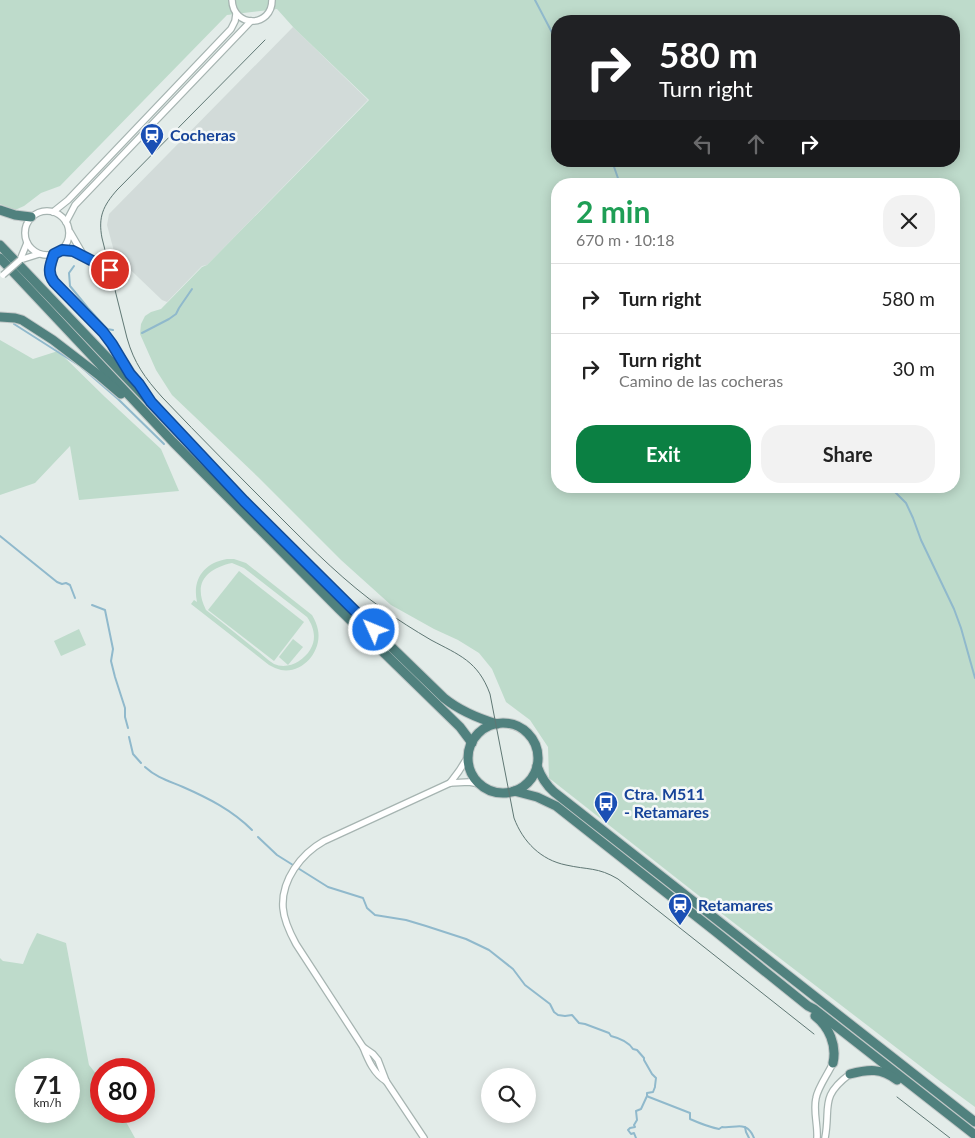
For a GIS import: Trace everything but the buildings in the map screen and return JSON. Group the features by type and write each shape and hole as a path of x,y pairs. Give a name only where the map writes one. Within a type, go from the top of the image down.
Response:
{"highway":[{"path":"0,210 15,215 31,217"},
{"path":"0,245 244,501 444,698 454,707 465,713 497,724"},
{"path":"58,252 49,270 54,282 103,332 151,402"},
{"path":"0,258 173,442 460,727 472,743"},
{"path":"0,317 22,320 64,348 117,390 173,442"},
{"path":"508,723 519,727 528,734 535,743 538,760 529,782 514,791 502,793 490,790 480,784 471,771 469,755 472,743 482,730 497,724 508,723"},
{"path":"537,766 546,786 975,1122"},
{"path":"514,791 556,806 808,1006 975,1135"},
{"path":"808,1006 811,1012 827,1029 832,1040 833,1063"},
{"path":"850,1074 869,1070 880,1071 890,1075 920,1097 928,1099"}],"street":[{"path":"232,0 233,9 236,14 241,18 251,21 263,18 271,9 272,0"},
{"path":"53,212 68,200 231,29 236,14"},
{"path":"66,222 75,205 251,21"},
{"path":"38,254 27,243 25,236 27,223 31,217 41,212 53,212 63,217 84,256"},
{"path":"58,252 70,238 70,232"},
{"path":"20,260 27,243"},
{"path":"0,281 2,276 20,260 38,254 49,255 73,251 125,278"},
{"path":"450,784 469,755"},
{"path":"424,1138 386,1081 378,1060 363,1047 296,944 288,929 283,907 285,890 298,864 312,848 324,841 450,784 469,782 480,784"},
{"path":"817,1138 816,1098 819,1088 833,1063"},
{"path":"825,1138 828,1100 834,1089 850,1074"}],"shaded area":[{"path":"293,27 368,100 207,265 202,266 167,302 162,300 115,255 107,225 109,214"}],"green space":[{"path":"0,0 975,0 975,1107 712,906 549,778 548,747 530,720 506,702 492,669 479,653 391,605 341,560 172,395 156,370 140,334 141,324 145,316 161,309 202,267 207,265 369,100 294,28 277,9 227,15 60,186 41,193 24,206 15,210 0,204"},
{"path":"0,340 33,359 58,351 161,449 179,491 79,500 70,446 35,483 0,495"},
{"path":"234,559 246,563 312,615 318,630 317,646 314,653 303,665 289,670 281,670 269,665 191,604 194,600 197,602 196,586 198,579 206,568 219,561","holes":["232,563 244,568 307,617 314,633 313,642 310,650 299,661 285,666 274,664 206,610 202,601 201,585 208,574 215,569"]},
{"path":"239,571 304,622 274,661 208,610"},
{"path":"79,629 86,645 61,656 54,641"},
{"path":"293,639 303,647 288,665 279,657"},
{"path":"37,933 66,943 90,1066 90,1123 127,1123 135,1138 0,1138 0,958 3,961 23,964"}],"waterway":[{"path":"535,0 551,31"},
{"path":"614,167 618,178"},
{"path":"74,266 69,273 70,286 107,329 113,330"},
{"path":"142,333 176,314 192,289"},
{"path":"14,324 80,366 118,399 164,444"},
{"path":"896,493 906,503 921,540 954,609 975,678"},
{"path":"0,536 57,582 70,585 75,598"},
{"path":"92,605 105,610 113,649 111,661 125,708 128,728"},
{"path":"129,737 133,754 141,763"},
{"path":"145,767 159,777 219,805 252,830"},
{"path":"258,837 277,855 328,887 363,898 367,908 375,915 406,920 426,926 466,939 489,950 513,969 525,985 550,1004 558,1015 572,1015 579,1023 609,1033 611,1036 623,1040 633,1049 637,1050 656,1078 655,1086"},
{"path":"655,1087 653,1092 647,1093 647,1096 690,1113 690,1119 719,1129 722,1127 744,1127 750,1131 754,1138"},
{"path":"636,1138 634,1133 631,1134 628,1130 635,1127 634,1125 637,1120 636,1111 641,1109 647,1096"},
{"path":"745,1127 749,1138"}],"tram line":[{"path":"265,40 117,190 108,201 103,212 101,218 102,238 127,338 137,363 145,377 162,397 330,566 383,609 431,640 459,655 480,674 490,694 514,818 522,835 534,849 557,863 599,871 618,879 814,1034"},
{"path":"897,1097 950,1138"}],"place":[{"name":"Cocheras","path":"152,156"},
{"name":"Ctra. M511 - Retamares","path":"606,824"},
{"name":"Retamares","path":"680,926"}],"route":[{"path":"110,270 73,251 62,250 54,254 49,270 51,279 108,338 130,374 151,402 244,501 374,630"}]}
